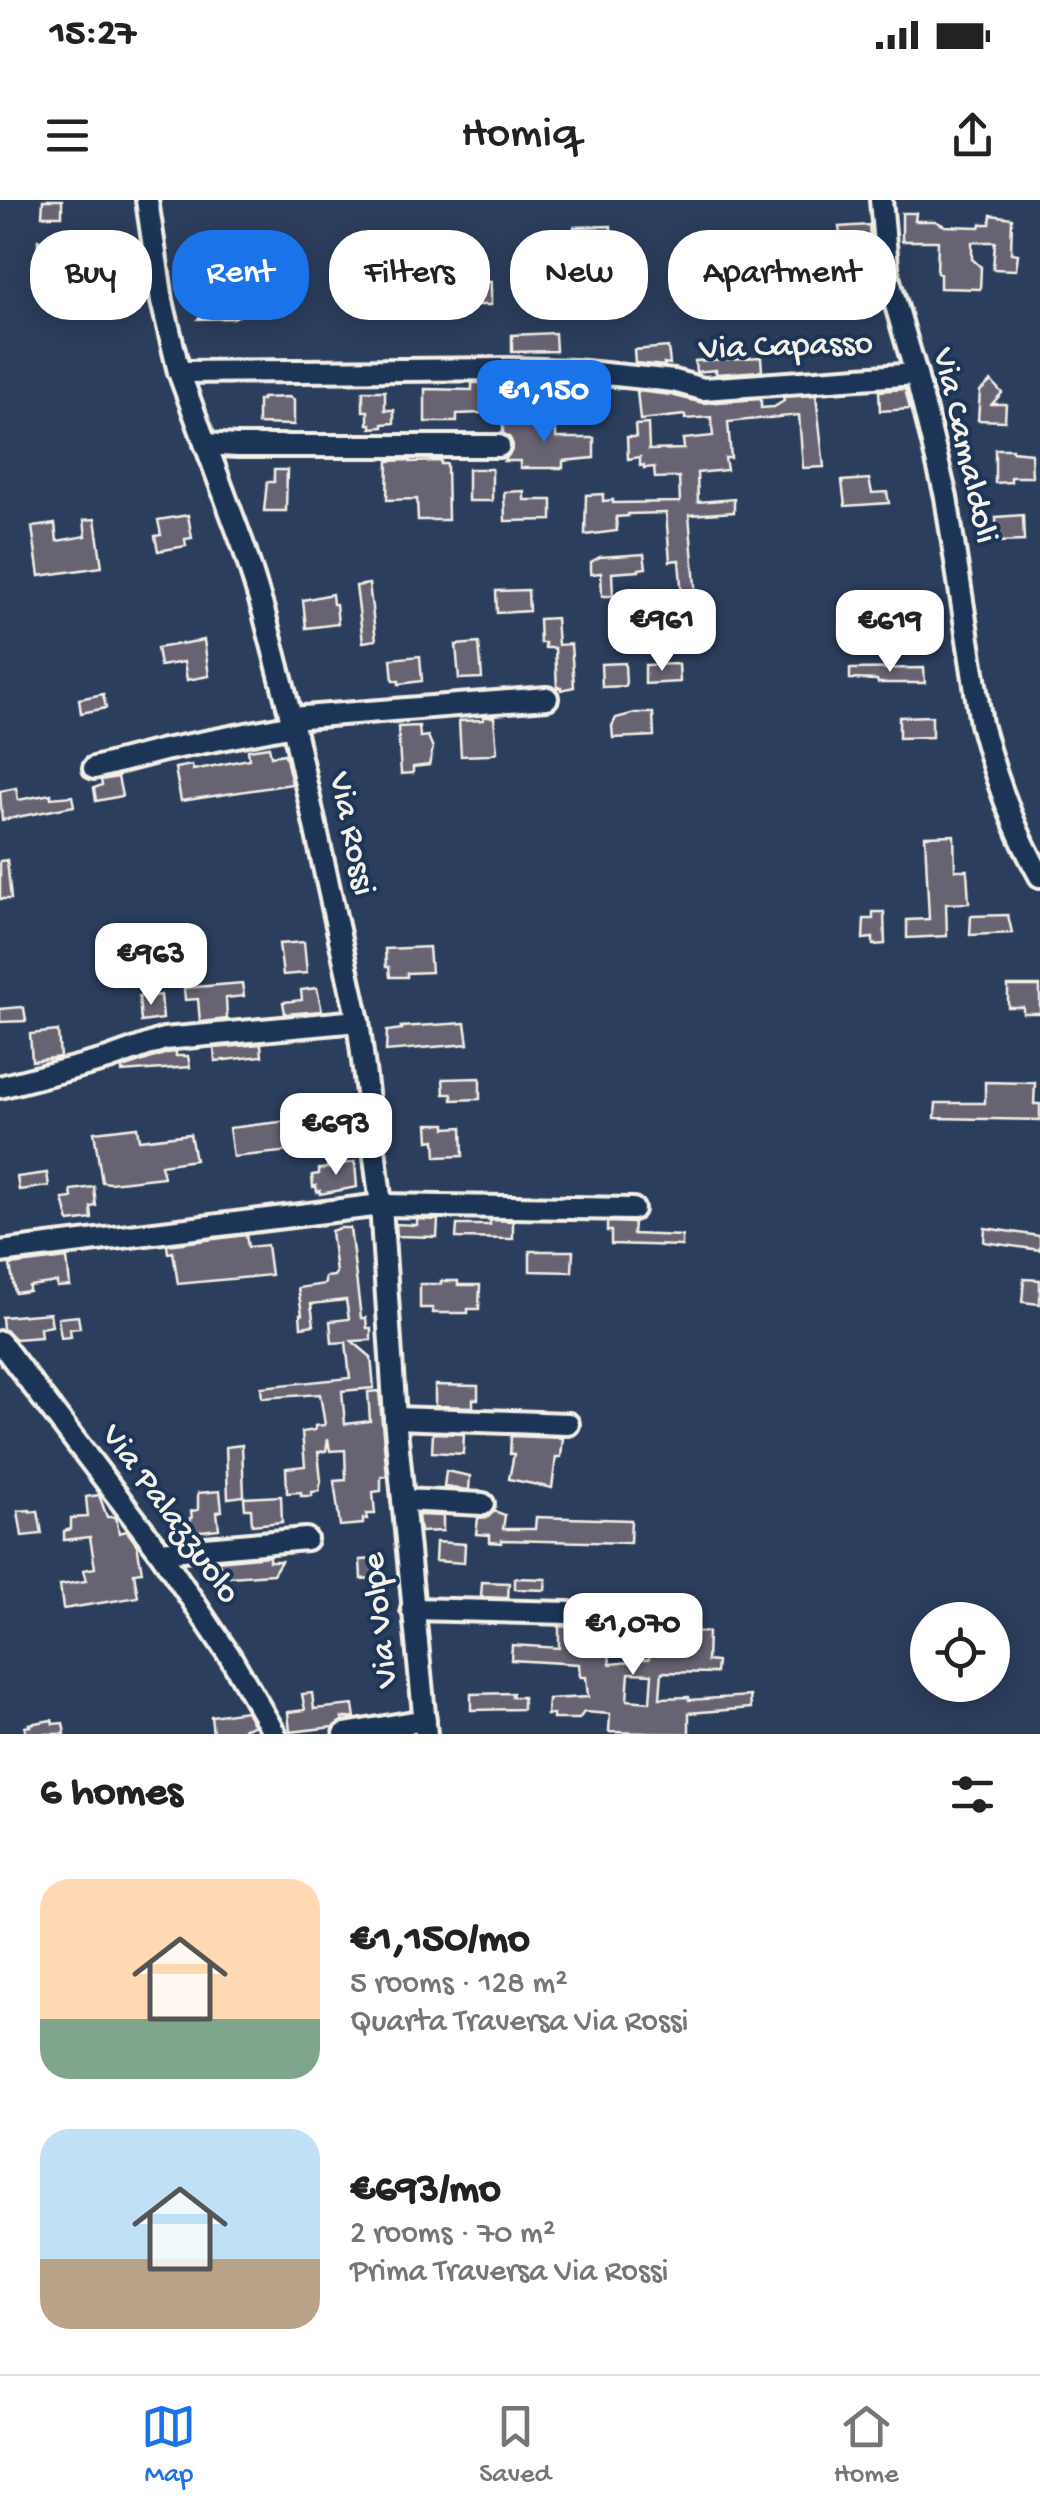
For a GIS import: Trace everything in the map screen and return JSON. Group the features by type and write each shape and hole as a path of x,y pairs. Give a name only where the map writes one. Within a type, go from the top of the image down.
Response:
{"street":[{"name":"Via Rossi","path":"147,200 162,301 179,372 244,548 292,722 358,1021 380,1205 403,1500"},
{"name":"Via Camaldoli","path":"880,200 888,276 946,497 981,724 1023,846 1040,876"},
{"name":"Via Capasso","path":"179,372 576,371 674,381 703,389 916,374"},
{"path":"205,444 499,446"},
{"path":"94,768 292,722 547,698"},
{"path":"0,1087 164,1039 358,1021"},
{"path":"0,1252 380,1205 633,1209"},
{"name":"Via Palazzuolo","path":"0,1342 160,1552 232,1658 274,1734"},
{"path":"395,1418 568,1424"},
{"path":"403,1500 483,1504"},
{"name":"Via Volpe","path":"403,1500 426,1727"},
{"path":"160,1552 306,1539"},
{"path":"412,1609 570,1613"},
{"path":"345,1734 426,1727"}],"building":[{"path":"43,200 62,200 62,216 42,216"},
{"path":"902,213 916,213 915,221 935,221 945,226 980,227 990,224 991,215 1012,218 1011,253 1018,254 1016,270 993,269 995,242 972,242 972,259 981,267 980,289 940,288 938,241 902,241"},
{"path":"869,225 869,230 839,230 839,227"},
{"path":"611,226 611,230 574,230"},
{"path":"555,333 556,351 512,352 512,335"},
{"path":"668,347 670,364 635,363 634,350"},
{"path":"761,357 762,371 696,372 695,361"},
{"path":"991,381 1002,393 992,404 1006,404 1005,421 978,420 980,391"},
{"path":"472,383 501,383 502,409 457,414 457,422 425,422 425,389 472,390"},
{"path":"905,389 910,409 880,411 879,391"},
{"path":"363,391 385,391 385,410 394,410 394,423 371,428 368,411 363,411"},
{"path":"637,391 703,403 761,399 761,408 774,407 784,401 783,397 816,395 824,467 803,468 799,415 728,422 731,458 725,458 727,470 697,473 698,502 734,499 734,512 689,515 696,597 682,598 679,560 670,561 666,513 616,517 617,531 585,535 586,495 603,494 603,501 613,503 680,502 679,477 655,478 654,467 640,466 640,457 628,459 627,437 636,437 635,425 648,424 649,450 684,449 683,439 713,436 711,417 685,419 685,415 640,420"},
{"path":"258,400 294,400 294,425 258,424"},
{"path":"556,421 556,438 594,438 594,458 563,461 563,468 520,468 520,461 504,461 513,445 503,433 503,422"},
{"path":"995,449 1031,453 1032,477 1011,477 1011,482 995,483"},
{"path":"388,461 447,464 448,520 418,520 417,499 387,500"},
{"path":"468,469 492,469 492,501 468,501"},
{"path":"274,470 287,470 286,511 264,511 267,482 274,482"},
{"path":"869,479 872,493 887,492 889,503 845,506 842,481"},
{"path":"524,491 524,500 552,500 552,520 505,521 504,492"},
{"path":"188,515 192,538 185,539 186,546 158,551 158,520"},
{"path":"1023,515 1024,541 997,542 996,517"},
{"path":"95,519 102,567 39,576 32,527 55,524 57,541 86,536 84,520"},
{"path":"644,554 646,568 612,573 613,596 602,596 601,573 591,574 591,562 600,557"},
{"path":"369,584 376,640 363,642 356,586"},
{"path":"528,590 529,611 497,613 496,591"},
{"path":"332,594 338,624 306,628 303,600"},
{"path":"556,618 558,645 571,644 574,687 561,690 557,688 555,648 545,648 545,643 540,643 539,619"},
{"path":"204,640 209,676 187,680 184,662 160,666 157,648"},
{"path":"479,643 482,678 459,679 456,645"},
{"path":"420,656 422,681 393,681 391,659"},
{"path":"625,663 626,686 602,687 601,664"},
{"path":"679,664 680,682 645,684 645,665"},
{"path":"924,668 925,683 850,679 850,669"},
{"path":"103,694 106,708 81,713 79,699"},
{"path":"653,713 654,736 613,738 616,718"},
{"path":"932,716 932,737 899,738 899,717"},
{"path":"494,717 497,752 461,756 459,721"},
{"path":"419,726 420,737 428,736 433,748 429,765 401,774 398,727"},
{"path":"269,747 271,756 285,754 292,784 181,801 175,768 192,765 193,770 249,759 248,750"},
{"path":"118,777 122,796 96,801 94,788 102,785 101,780"},
{"path":"16,788 18,800 51,794 51,798 72,796 74,806 2,820 0,791"},
{"path":"954,835 955,870 967,870 969,903 946,904 947,936 907,938 907,920 929,919 925,836"},
{"path":"7,860 11,899 0,899 0,861"},
{"path":"873,912 884,912 885,944 873,945 873,938 863,939 864,919 873,919"},
{"path":"1008,915 1012,933 970,935 971,916"},
{"path":"304,942 307,973 283,975 279,944"},
{"path":"429,947 431,972 390,977 385,949"},
{"path":"242,983 244,996 226,998 227,1019 200,1022 198,999 185,1000 184,988"},
{"path":"1008,986 1040,986 1040,1013 1023,1013 1023,1007 1008,1007"},
{"path":"317,988 322,1011 285,1014 283,1002 302,1000 301,990"},
{"path":"161,995 163,1019 141,1022 139,997"},
{"path":"21,1007 26,1021 0,1022 0,1009"},
{"path":"465,1023 468,1044 386,1051 387,1031"},
{"path":"58,1031 60,1057 32,1061 30,1034"},
{"path":"261,1044 262,1056 215,1061 214,1048"},
{"path":"176,1052 176,1056 188,1056 190,1067 122,1072 122,1068"},
{"path":"480,1078 480,1099 452,1100 452,1094 444,1094 443,1079"},
{"path":"985,1082 1035,1083 1034,1104 1040,1104 1040,1120 935,1118 936,1103 985,1103"},
{"path":"326,1118 329,1147 233,1157 229,1128"},
{"path":"428,1124 462,1127 463,1156 436,1157 435,1140 429,1141"},
{"path":"137,1127 139,1140 190,1134 195,1160 161,1165 164,1177 102,1182 94,1132"},
{"path":"355,1162 357,1187 320,1194 313,1187 312,1175 319,1174 319,1169"},
{"path":"47,1173 49,1186 19,1190 17,1177"},
{"path":"94,1187 96,1206 91,1207 92,1219 69,1222 63,1199 72,1198 71,1190"},
{"path":"417,1219 438,1220 437,1237 397,1236 396,1224 417,1225"},
{"path":"490,1220 513,1221 513,1239 456,1238 457,1225 490,1225"},
{"path":"607,1222 634,1223 633,1234 682,1236 682,1246 611,1244"},
{"path":"350,1228 361,1318 366,1318 367,1328 371,1328 371,1340 352,1341 371,1357 374,1388 342,1391 345,1424 370,1421 368,1392 379,1391 387,1476 381,1477 381,1491 373,1492 375,1514 366,1514 363,1524 340,1526 334,1481 346,1480 345,1450 330,1451 328,1439 326,1451 318,1452 319,1491 312,1492 312,1496 287,1493 286,1468 305,1466 302,1432 325,1425 320,1394 262,1398 261,1387 350,1378 346,1342 332,1343 330,1321 349,1319 346,1300 311,1304 314,1325 301,1327 298,1288 325,1284 325,1277 334,1276 331,1231"},
{"path":"985,1228 1040,1236 1040,1250 984,1242"},
{"path":"246,1235 248,1247 267,1245 271,1275 178,1284 173,1252 168,1253 167,1245"},
{"path":"530,1251 573,1251 572,1272 530,1271"},
{"path":"67,1258 70,1286 57,1287 57,1282 29,1286 29,1291 15,1293 10,1265"},
{"path":"1024,1279 1040,1280 1040,1304 1022,1302"},
{"path":"441,1281 480,1285 479,1309 468,1309 468,1313 433,1313 433,1308 420,1308 420,1284"},
{"path":"50,1313 52,1326 40,1328 41,1337 15,1339 3,1329 2,1317"},
{"path":"78,1316 80,1328 70,1329 71,1337 61,1338 58,1318"},
{"path":"435,1385 478,1386 478,1399 473,1399 473,1407 435,1406"},
{"path":"433,1433 464,1434 463,1454 432,1452"},
{"path":"511,1436 563,1438 552,1488 509,1479 514,1454 510,1454"},
{"path":"242,1445 244,1496 228,1498 226,1447"},
{"path":"446,1471 470,1476 469,1490 444,1487"},
{"path":"220,1491 219,1529 192,1532 191,1511 198,1510 198,1493"},
{"path":"99,1495 107,1517 116,1517 119,1533 127,1531 137,1545 142,1572 134,1573 138,1597 63,1609 60,1585 86,1581 83,1570 95,1568 90,1537 64,1540 64,1531 71,1529 71,1518 88,1517 86,1497"},
{"path":"281,1496 282,1522 252,1525 251,1509 245,1509 244,1498"},
{"path":"18,1511 38,1511 42,1534 22,1536"},
{"path":"494,1511 505,1515 503,1529 535,1529 536,1517 631,1520 630,1543 490,1542 490,1535 476,1534 478,1518 488,1517"},
{"path":"418,1515 443,1516 443,1531 420,1532"},
{"path":"436,1542 465,1544 464,1563 435,1561"},
{"path":"269,1556 269,1561 281,1561 273,1574 229,1577 217,1561"},
{"path":"379,1559 375,1578 361,1579 360,1560"},
{"path":"515,1578 546,1579 545,1590 515,1589"},
{"path":"482,1582 509,1583 508,1598 481,1597"},
{"path":"610,1615 662,1618 662,1631 708,1632 707,1661 717,1662 716,1673 662,1672 660,1698 750,1696 751,1708 689,1713 689,1734 609,1732 610,1714 584,1712 579,1719 553,1719 553,1714 547,1715 548,1699 588,1697 586,1677 580,1677 579,1664 511,1660 512,1645 559,1648 559,1626 569,1627 570,1637 607,1633 610,1664 649,1659 650,1631 609,1630","holes":["629,1673 652,1674 650,1702 627,1700"]},
{"path":"312,1693 314,1709 353,1705 355,1718 342,1718 333,1727 290,1732 288,1712 305,1710 302,1694"},
{"path":"513,1693 512,1697 523,1697 523,1709 471,1710 471,1694"},
{"path":"246,1711 254,1726 244,1728 246,1734 213,1734 211,1716"},
{"path":"52,1720 53,1724 63,1723 65,1734 25,1734 29,1724"}]}
